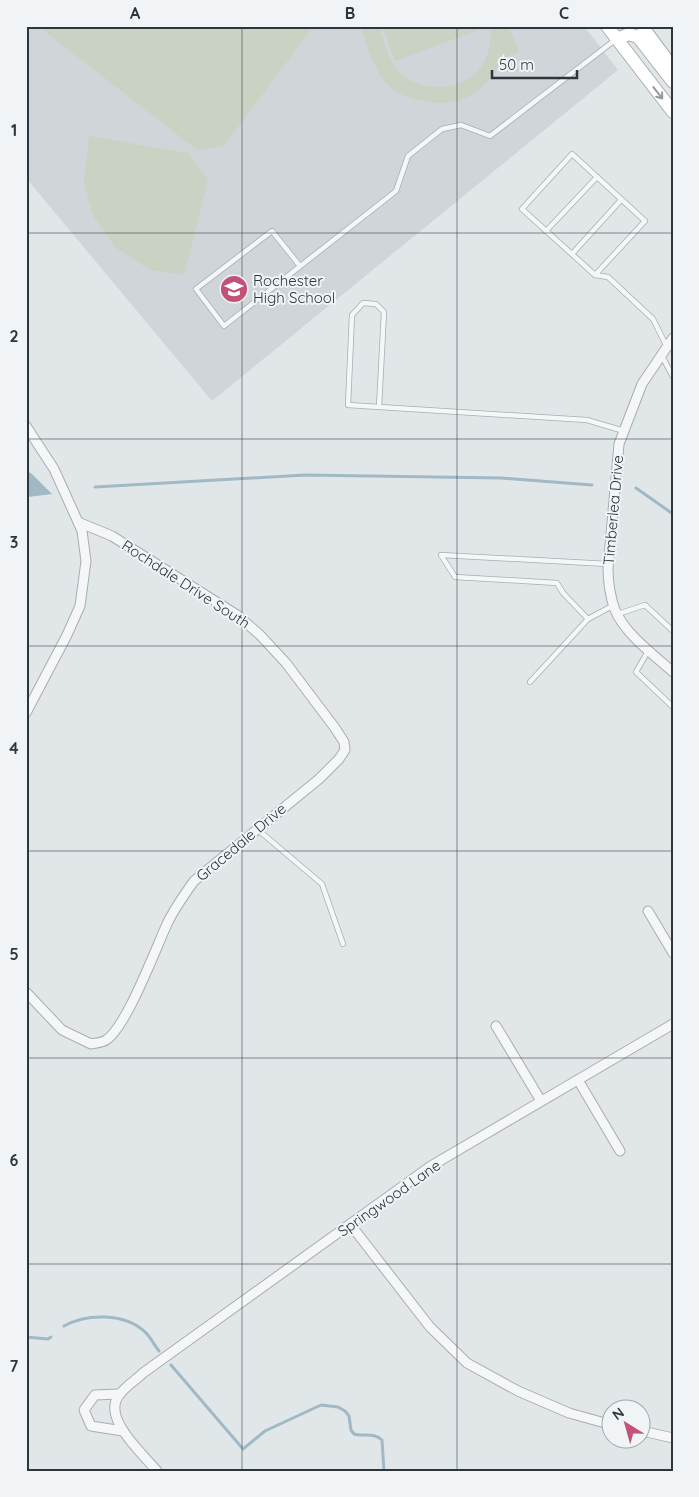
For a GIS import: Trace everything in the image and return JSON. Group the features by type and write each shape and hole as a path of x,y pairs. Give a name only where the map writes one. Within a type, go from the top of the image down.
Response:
{"main road":[{"path":"607,26 673,112"},
{"path":"642,26 673,68"},
{"path":"616,39 629,34 638,37 673,82"}],"street":[{"name":"Timberlea Drive","path":"673,338 642,384 619,444 608,564 609,589 618,614 633,636 673,672"},
{"path":"26,426 54,469 78,522 82,531 86,561 80,606 67,635 26,712"},
{"name":"Rochdale Drive South","path":"78,522 112,536 237,615 260,635 286,663 335,728 344,742 345,750"},
{"name":"Gracedale Drive","path":"26,992 62,1030 91,1044 106,1040 118,1027 155,956 168,923 182,897 194,881 318,779 339,759 345,750"},
{"path":"648,911 673,953"},
{"name":"Springwood Lane","path":"119,1394 143,1374 431,1166 673,1024"},
{"path":"496,1026 542,1102"},
{"path":"578,1080 620,1151"},
{"path":"350,1224 430,1328 467,1363 518,1391 569,1413 602,1422"},
{"path":"123,1431 90,1426 84,1410 95,1395 119,1394 116,1401 115,1417 123,1431 157,1471"},
{"path":"652,1433 673,1438"}],"lane":[{"path":"300,266 272,231 196,290 224,326 396,191 408,156 442,129 461,125 490,136 616,39"},
{"path":"595,275 645,221 572,154 522,209 595,275 608,278 653,319 667,347"},
{"path":"546,231 597,177"},
{"path":"572,254 621,200"},
{"path":"379,407 384,312 376,304 363,303 352,316 348,405 379,407 587,420 624,431"},
{"path":"662,355 673,377"},
{"path":"588,619 556,583 455,576 441,555 608,564"},
{"path":"530,682 588,619 614,605"},
{"path":"618,614 645,605 673,631"},
{"path":"648,650 636,672 673,707"},
{"path":"257,829 322,884 343,944"}],"shaded area":[{"name":"Rochester High School","path":"26,26 584,26 618,70 212,401 26,178"}],"green space":[{"path":"48,26 314,26 224,146 197,150 44,31"},
{"path":"360,26 379,26 388,52 402,74 412,81 435,87 458,84 478,70 488,52 491,26 509,26 519,52 502,58 488,81 469,96 458,101 433,103 397,93 385,82 376,67"},
{"path":"382,26 489,26 395,61"},
{"path":"89,136 188,153 208,179 184,275 150,270 115,247 93,216 84,183"}],"water":[{"path":"26,470 52,494 28,497 26,500"}],"waterway":[{"path":"95,487 305,475 501,478 592,485"},
{"path":"636,488 673,514"},
{"path":"64,1326 94,1317 117,1318 127,1321 145,1332 159,1351"},
{"path":"26,1337 48,1339 51,1337"},
{"path":"171,1365 243,1449 265,1431 321,1405 338,1407 349,1416 351,1430 354,1434 372,1435 382,1440 384,1471"}],"place":[{"name":"Rochester High School","path":"234,289"}]}
